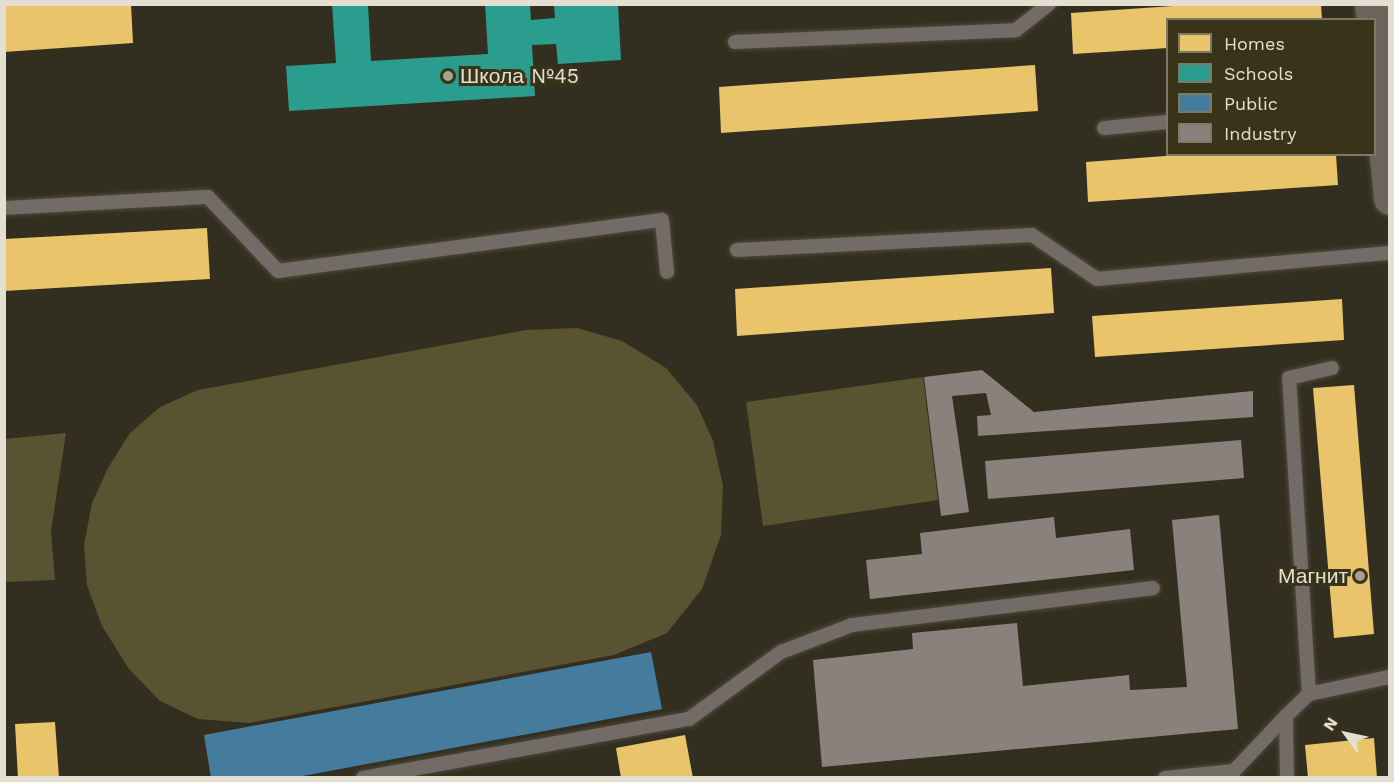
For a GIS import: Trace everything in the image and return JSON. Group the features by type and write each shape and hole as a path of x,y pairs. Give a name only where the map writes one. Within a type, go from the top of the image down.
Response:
{"street":[{"path":"1376,68 1389,198"}],"lane":[{"path":"735,42 1016,30 1049,4"},
{"path":"1104,128 1166,122"},
{"path":"4,208 208,197 278,271 662,220 667,272"},
{"path":"737,250 1032,235 1097,279 1389,253"},
{"path":"1309,694 1289,378 1332,368"},
{"path":"363,777 688,719 781,652 852,625 1153,588"},
{"path":"1165,777 1234,771 1309,694 1389,677"},
{"path":"1286,716 1287,777"}],"shaded area":[{"path":"577,328 622,341 666,368 697,405 713,441 723,486 721,535 702,589 667,633 614,655 249,723 198,719 160,701 129,669 102,626 87,585 84,545 92,503 108,468 130,433 160,407 198,390 526,330"},
{"path":"923,377 938,500 763,526 746,402"},
{"path":"66,433 51,531 55,580 5,582 5,439"}],"building: Homes":[{"path":"131,4 133,43 4,52 4,6"},
{"path":"1202,4 1321,4 1322,18 1166,18 1166,48 1073,54 1071,13"},
{"path":"1035,65 1038,111 721,133 719,87"},
{"path":"1166,156 1336,156 1338,185 1088,202 1086,162"},
{"path":"207,228 210,279 4,291 4,239"},
{"path":"1051,268 1054,313 737,336 735,289"},
{"path":"1342,299 1344,340 1095,357 1092,316"},
{"path":"1354,385 1374,634 1334,638 1313,388"},
{"path":"55,722 59,778 18,778 15,724"},
{"path":"685,735 693,778 621,778 616,748"},
{"path":"1374,738 1377,778 1308,778 1305,745"}],"building: Schools":[{"path":"332,4 368,4 371,61 488,54 485,4 530,4 531,20 555,18 554,4 618,4 621,60 558,64 556,44 532,45 535,96 289,111 286,66 336,63"}],"building: Public":[{"path":"651,652 662,709 292,778 211,778 204,735"}],"building: Industry":[{"path":"982,370 1034,412 1253,391 1253,417 978,436 977,416 991,415 986,393 952,396 969,512 941,516 924,377"},
{"path":"1241,440 1244,478 988,499 985,461"},
{"path":"1219,515 1238,729 822,767 813,660 913,649 912,633 1017,623 1023,686 1129,675 1130,690 1187,687 1172,520"},
{"path":"1054,517 1056,538 1130,529 1134,570 870,599 866,560 922,554 920,533"}],"place":[{"name":"Школа №45","path":"448,76"},
{"name":"Магнит","path":"1360,576"}]}
